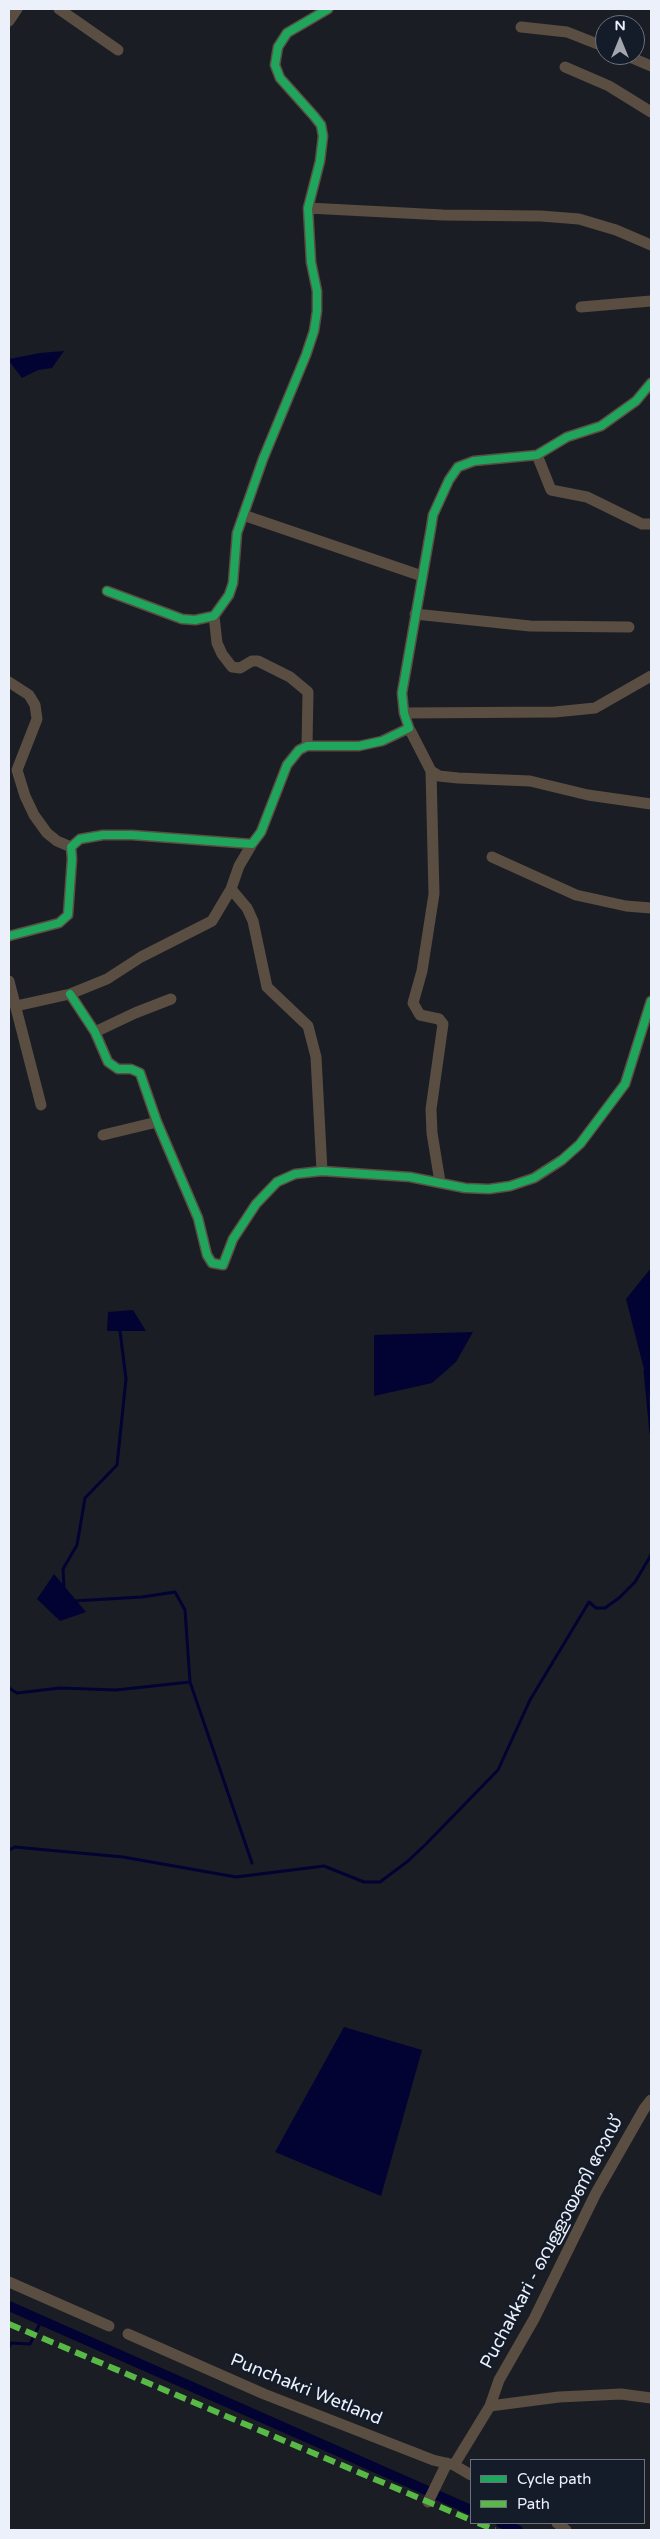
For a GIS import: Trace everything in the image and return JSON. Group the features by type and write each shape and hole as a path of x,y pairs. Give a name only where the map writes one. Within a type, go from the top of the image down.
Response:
{"street":[{"path":"9,21 17,9"},
{"path":"59,9 118,50"},
{"path":"107,592 182,619 195,620 214,616 229,596 233,582 237,533 263,459 314,331 317,291 311,262 308,208 323,146 323,136 320,125 314,116 280,78 275,64 278,47 287,33 328,9"},
{"path":"521,27 567,32 595,42"},
{"path":"565,67 609,86 651,112"},
{"path":"308,208 442,216 541,216 579,220 616,230 651,245"},
{"path":"581,307 651,301"},
{"path":"440,1182 432,1133 431,1109 443,1024 439,1019 420,1015 413,1003 422,971 434,894 431,771 409,728 404,713 402,693 434,515 449,480 458,466 474,461 536,455 567,437 601,426 636,401 651,384"},
{"path":"536,455 551,490 587,497 642,524 651,524"},
{"path":"243,515 422,576"},
{"path":"415,614 530,626 629,627"},
{"path":"214,616 217,643 222,654 232,667 240,668 252,661 258,661 290,677 308,692 307,746"},
{"path":"404,713 555,712 595,708 645,682 651,676"},
{"path":"9,682 28,695 35,705 37,719 17,770 25,796 34,815 47,833 71,847"},
{"path":"16,1006 70,994 107,979 140,957 212,921 231,889 239,866 266,820 287,765 299,750 307,746 359,746 382,741 409,728"},
{"path":"431,771 439,776 458,778 530,781 588,795 651,804"},
{"path":"71,847 80,839 103,835 178,838 252,844"},
{"path":"9,936 59,923 68,915 72,859 71,847"},
{"path":"492,857 576,895 626,906 651,908"},
{"path":"231,889 253,920 267,987 308,1026 316,1057 322,1172"},
{"path":"9,981 41,1104"},
{"path":"70,994 95,1032 108,1062 118,1069 137,1070 140,1073 157,1122 198,1218 208,1255 212,1263 223,1265 233,1239 251,1211 278,1182 295,1174 322,1172 410,1177 465,1188 489,1189 510,1186 534,1178 562,1160 580,1144 625,1084 651,1001"},
{"path":"95,1032 135,1012 171,999"},
{"path":"102,1135 157,1122"},
{"name":"Puchakkari - വെള്ളായണി റോഡ്","path":"428,2502 490,2406 498,2380 534,2318 596,2193 651,2100"},
{"path":"9,2282 109,2326"},
{"name":"Punchakri Wetland","path":"128,2334 264,2394 451,2464 470,2474"},
{"path":"490,2406 559,2397 612,2394 651,2398"}],"shaded area":[{"path":"64,351 52,368 38,370 22,378 9,361 9,359 40,353"},
{"path":"651,1268 651,1406 646,1377 626,1299"},
{"path":"133,1310 146,1331 107,1331 108,1312"},
{"path":"473,1332 456,1362 432,1383 374,1396 374,1335"},
{"path":"54,1574 86,1612 60,1621 37,1599"},
{"path":"344,2027 422,2050 381,2196 275,2152"}],"waterway":[{"path":"64,1587 63,1569 77,1545 85,1498 117,1465 126,1379 120,1331"},
{"path":"645,1371 651,1433"},
{"path":"9,1850 15,1847 123,1857 236,1877 324,1866 364,1882 380,1882 408,1861 426,1844 498,1770 530,1700 589,1602 596,1608 605,1608 619,1598 635,1582 651,1555"},
{"path":"73,1601 142,1597 175,1592 185,1610 190,1682"},
{"path":"9,1688 17,1693 60,1688 116,1690 190,1682 252,1863"},
{"path":"9,2306 470,2510"},
{"path":"9,2347 11,2343 30,2344 41,2321"},
{"path":"503,2524 518,2530"}],"marked path":[{"path":"9,2324 470,2520"},
{"path":"480,2524 495,2530"}],"cycle path":[{"path":"107,591 182,619 195,620 214,616 229,595 233,583 237,533 263,459 306,355 314,331 317,311 317,291 311,262 308,208 320,161 323,136 321,125 280,78 275,65 278,47 287,33 328,9"},
{"path":"9,936 59,923 68,915 72,859 71,847 80,839 103,835 132,835 252,844 261,832 287,765 299,750 307,746 359,746 382,741 409,728 404,713 402,693 433,515 449,480 458,467 474,461 537,455 567,437 601,426 636,401 651,383"},
{"path":"70,994 95,1032 108,1062 118,1069 131,1069 140,1073 157,1122 198,1218 207,1255 212,1263 223,1265 233,1239 256,1204 277,1182 295,1174 322,1171 410,1177 465,1188 489,1189 510,1186 534,1178 562,1160 580,1144 625,1084 651,1001"}]}
